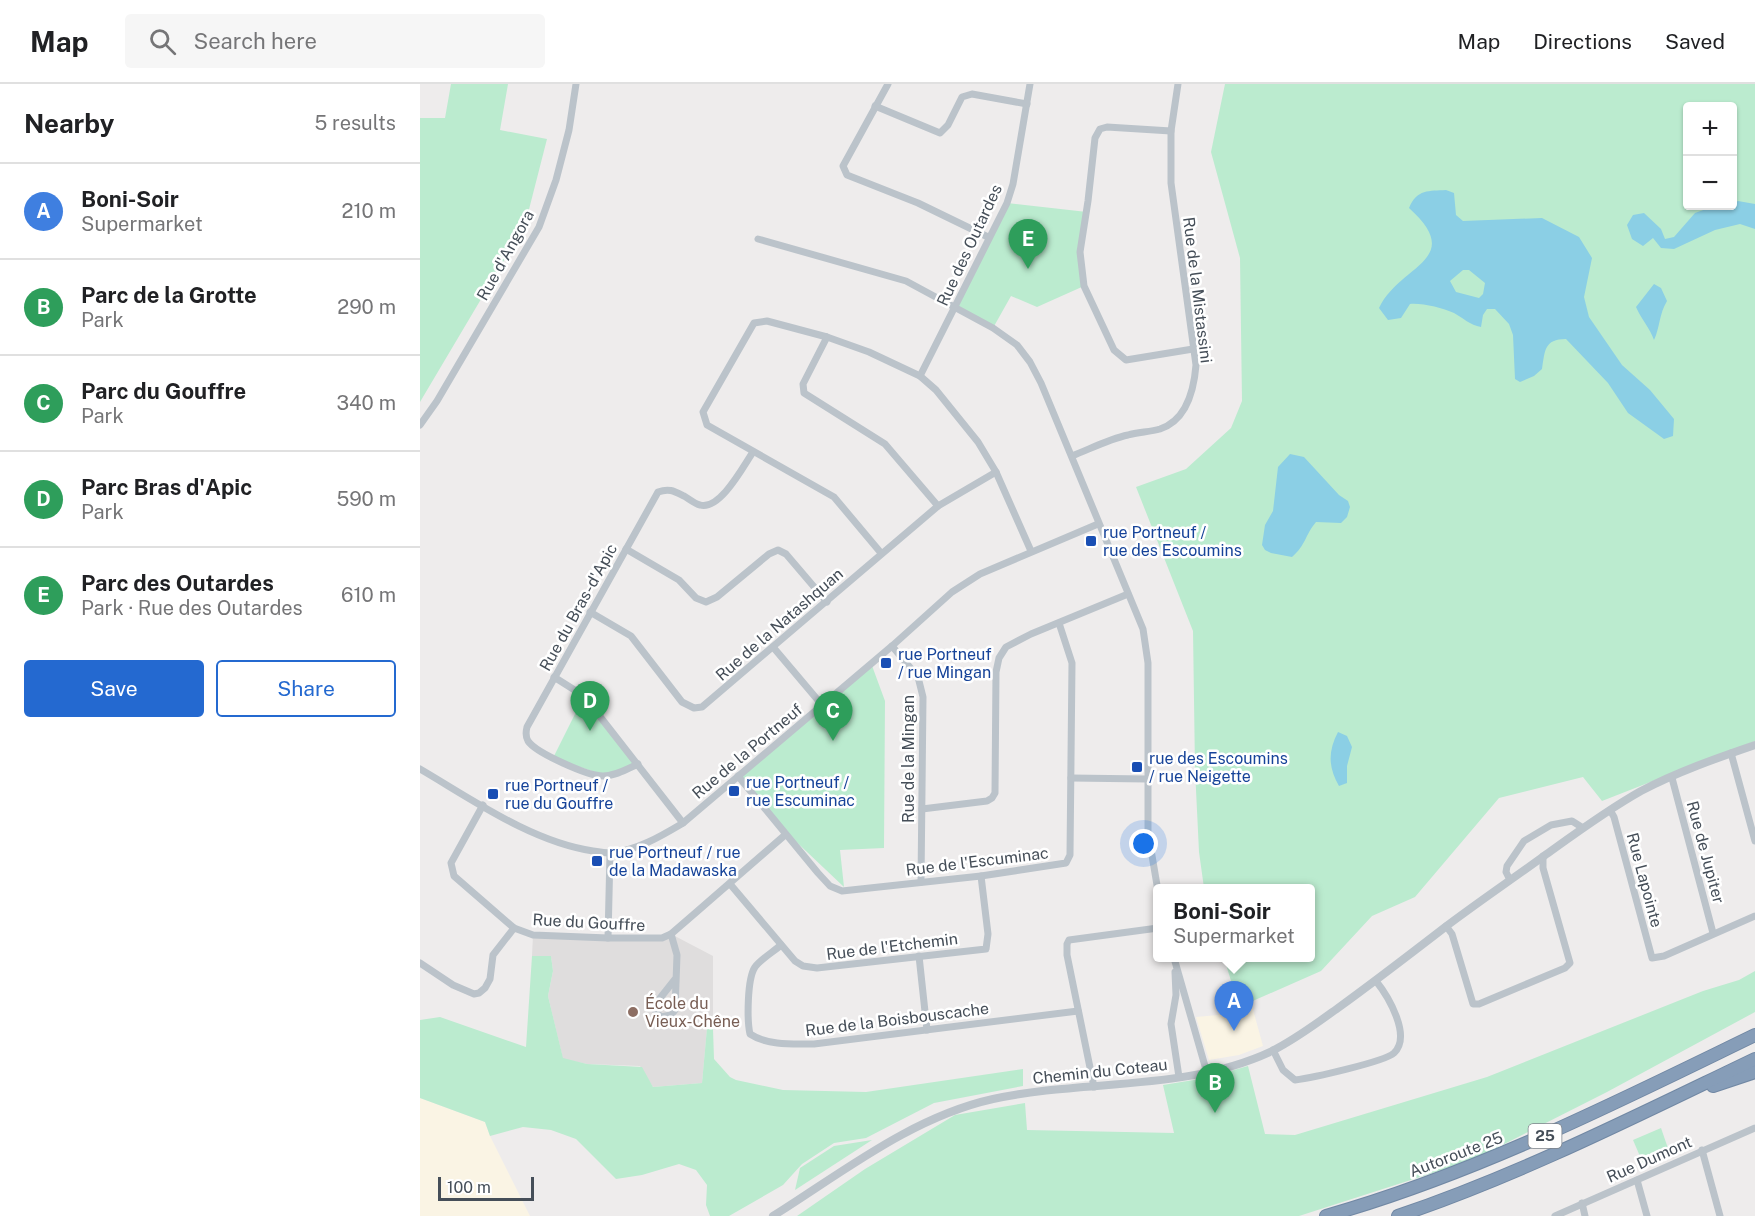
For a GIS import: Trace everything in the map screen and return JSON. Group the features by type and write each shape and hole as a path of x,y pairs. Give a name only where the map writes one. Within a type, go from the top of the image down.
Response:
{"highway":[{"name":"Autoroute 25","path":"1326,1216 1432,1182 1516,1148 1755,1035"},
{"name":"25","path":"1398,1216 1519,1171 1755,1059"},
{"path":"1663,1103 1755,1072"}],"street":[{"name":"Rue d'Angora","path":"420,425 437,401 539,227 569,130 576,84"},
{"path":"888,84 843,166 847,175 918,203 988,237"},
{"name":"Rue des Outardes","path":"920,376 1007,203 1013,184 1030,84"},
{"name":"Rue de la Mistassini","path":"1072,456 1126,435 1160,429 1176,420 1186,405 1195,384 1196,365 1171,183 1171,131 1178,84"},
{"path":"875,106 940,133 948,125 962,97 972,94 1027,104"},
{"path":"1171,131 1107,127 1100,129 1095,138 1080,252 1084,286 1114,350 1126,360 1193,349"},
{"path":"758,239 906,281 955,309 993,327 1017,345 1030,362 1072,456 1143,629 1148,663 1148,832 1157,884"},
{"path":"882,553 834,497 707,425 704,411 754,323 767,321 827,338 869,352 920,376 943,398 978,442 996,472 1031,551"},
{"path":"827,338 804,384 804,393 885,444 938,506"},
{"name":"Rue du Bras-d'Apic","path":"638,764 607,776 593,776 553,758 528,742 527,727 658,492 673,490 701,506 709,505 729,488 753,452"},
{"name":"Rue de la Natashquan","path":"590,612 631,636 682,702 694,708 702,707 938,506 996,472"},
{"name":"Rue de la Portneuf","path":"420,769 546,839 575,848 609,853 656,839 683,823 892,646 952,592 980,574 1098,524"},
{"path":"626,549 679,580 696,598 706,603 717,597 769,554 778,550 786,554 827,602"},
{"path":"921,808 987,801 995,793 996,672 999,658 1006,647 1031,634 1128,594"},
{"name":"Rue de l'Escuminac","path":"738,776 830,886 842,891 981,876 1066,863 1070,855 1072,663 1059,623"},
{"name":"Rue de la Mingan","path":"892,646 918,677 922,690 921,882"},
{"path":"773,647 822,705"},
{"path":"554,678 584,696 683,823"},
{"name":"Chemin du Coteau","path":"773,1216 894,1140 944,1114 1001,1097 1207,1073 1273,1050 1308,1030 1510,879 1610,810 1642,791 1731,753 1755,746"},
{"path":"1731,753 1755,841"},
{"path":"1071,778 1147,779"},
{"name":"Rue de Jupiter","path":"1672,778 1713,933"},
{"name":"Rue du Gouffre","path":"483,806 451,863 454,876 514,927 533,935 662,938 730,884 785,835"},
{"name":"Rue Lapointe","path":"1610,810 1614,817 1652,958 1664,956 1713,933"},
{"path":"1510,879 1506,872 1507,866 1524,841 1551,825 1572,821 1583,828"},
{"path":"608,938 609,853"},
{"path":"1446,926 1452,934 1473,1004 1479,1004 1565,968 1570,963 1543,868 1543,856"},
{"name":"Rue de l'Etchemin","path":"730,884 795,962 817,968 986,948 988,934 981,876"},
{"path":"1713,933 1755,916"},
{"path":"420,964 453,985 474,994 479,993 485,988 490,978 493,954 514,927"},
{"path":"1094,1087 1067,955 1067,944 1070,940 1153,929"},
{"path":"671,933 677,955 675,1010 671,1015 661,1017 656,1012 657,1002 676,978"},
{"name":"Rue de la Boisbouscache","path":"781,945 757,964 752,975 749,1027 750,1034 757,1038 791,1044 814,1044 1078,1011"},
{"path":"919,956 927,1030"},
{"path":"1174,962 1176,995 1171,1024 1179,1077"},
{"path":"1175,962 1207,1073"},
{"path":"1273,1050 1283,1070 1295,1080 1367,1063 1394,1053 1401,1040 1399,1021 1376,981"},
{"name":"Rue Dumont","path":"1555,1216 1755,1128"},
{"path":"1702,1150 1720,1216"},
{"path":"1637,1180 1647,1216"},
{"path":"1582,1203 1585,1216"}],"shaded area":[{"name":"École du Vieux-Chêne","path":"671,934 713,956 713,1029 707,1029 702,1083 653,1087 640,1066 587,1064 563,1059 548,996 553,971 551,956 532,956 533,935 650,939"},
{"path":"1252,1006 1263,1046 1239,1055 1209,1060 1196,1017 1218,1015"},
{"path":"420,1098 485,1122 530,1216 420,1216"}],"green space":[{"path":"451,84 508,84 500,130 547,139 525,225 420,402 420,118 445,118"},
{"path":"1225,84 1755,84 1755,741 1602,801 1583,777 1499,798 1415,897 1372,916 1321,971 1239,1007 1225,962 1315,962 1315,884 1203,884 1199,852 1195,769 1193,631 1136,487 1186,469 1231,428 1242,401 1240,258 1211,152"},
{"path":"1007,203 1087,212 1080,252 1084,286 1037,307 1011,296 993,328 955,309"},
{"path":"871,663 885,701 884,848 840,850 844,887 788,834 741,776"},
{"path":"584,696 638,764 607,776 553,758"},
{"path":"532,956 551,956 553,971 548,996 563,1058 587,1064 642,1067 653,1087 702,1083 707,1028 713,1029 714,1059 730,1077 783,1090 866,1092 1023,1069 1023,1086 934,1103 866,1138 834,1143 802,1164 783,1185 729,1216 710,1216 706,1205 707,1185 696,1170 679,1164 642,1175 616,1179 576,1139 551,1130 523,1127 490,1136 485,1122 420,1098 420,1020 440,1017 526,1047"},
{"path":"1755,971 1755,1012 1607,1092 1473,1160 1299,1216 797,1216 865,1169 955,1115 1025,1103 1027,1130 1174,1133 1163,1085 1206,1078 1248,1066 1265,1134 1295,1135 1487,1077 1703,991 1739,980"},
{"path":"1661,1128 1671,1157 1645,1168 1633,1140"},
{"path":"872,1140 795,1190 800,1168 834,1146"}],"water":[{"path":"1446,190 1454,193 1456,215 1463,221 1542,218 1579,237 1592,258 1584,297 1589,317 1622,365 1650,390 1674,419 1673,436 1664,439 1628,413 1608,383 1566,339 1553,341 1547,347 1542,369 1534,376 1520,382 1515,379 1513,335 1509,324 1495,309 1487,309 1483,315 1481,327 1449,311 1421,304 1410,304 1401,318 1388,320 1379,308 1388,293 1423,261 1430,251 1432,240 1425,225 1409,208 1416,197 1424,192","holes":["1463,270 1469,270 1485,283 1483,294 1479,298 1456,292 1450,281"]},
{"path":"1737,202 1755,204 1755,229 1740,224 1715,230 1674,249 1661,248 1653,238 1643,246 1632,239 1627,225 1633,215 1644,213 1661,229 1665,239 1674,237 1695,213 1703,210 1737,210"},
{"path":"1654,284 1661,288 1667,301 1654,340 1636,307"},
{"path":"1290,454 1304,457 1339,495 1348,501 1350,507 1347,517 1341,523 1316,522 1292,557 1271,553 1262,545 1265,525 1273,511 1278,467"},
{"path":"1338,732 1347,736 1352,747 1347,766 1347,783 1339,786 1331,766 1332,746"}],"place":[{"name":"Parc des Outardes","path":"1028,269"},
{"name":"rue Portneuf / rue des Escoumins","path":"1091,541"},
{"name":"rue Portneuf / rue Mingan","path":"886,663"},
{"name":"Parc Bras d'Apic","path":"590,731"},
{"name":"Parc du Gouffre","path":"833,741"},
{"name":"rue des Escoumins / rue Neigette","path":"1137,767"},
{"name":"rue Portneuf / rue Escuminac","path":"734,791"},
{"name":"rue Portneuf / rue du Gouffre","path":"493,794"},
{"name":"rue Portneuf / rue de la Madawaska","path":"597,861"},
{"name":"École du Vieux-Chêne","path":"633,1012"},
{"name":"Boni-Soir","path":"1234,1031"},
{"name":"Parc de la Grotte","path":"1215,1113"}]}
